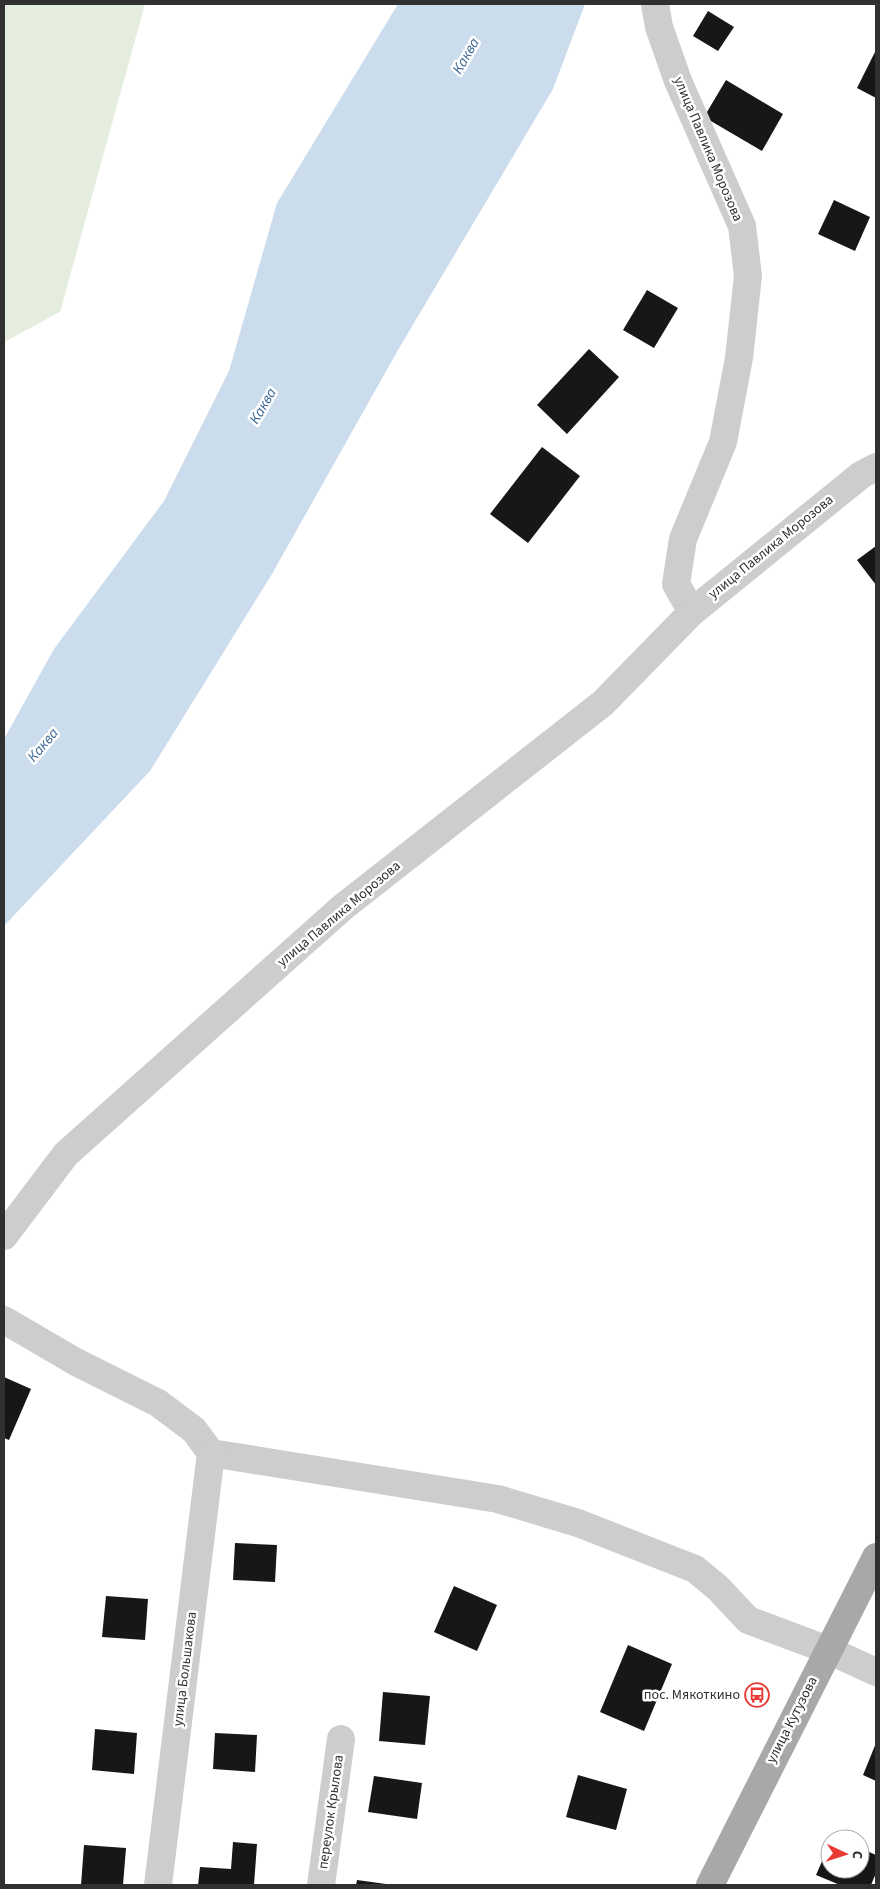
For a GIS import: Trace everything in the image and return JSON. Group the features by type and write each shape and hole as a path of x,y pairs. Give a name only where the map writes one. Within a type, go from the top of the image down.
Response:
{"main road":[{"name":"улица Кутузова","path":"710,1885 876,1556"}],"street":[{"name":"улица Павлика Морозова","path":"655,4 659,27 678,81 742,226 748,276 739,358 723,442 682,539 676,584 692,612"},
{"name":"улица Павлика Морозова","path":"4,1236 66,1154 343,907 603,703 692,612 861,475 876,467"},
{"path":"4,1320 76,1362 158,1403 194,1430 211,1453 498,1499 578,1523 695,1569 718,1588 748,1620 828,1650 876,1672"},
{"name":"улица Большакова","path":"158,1885 211,1453"},
{"name":"переулок Крылова","path":"321,1885 341,1739"}],"shaded area":[{"path":"4,4 145,4 60,312 4,342"}],"water":[{"name":"Каква","path":"398,4 585,4 553,89 398,350 272,574 150,771 4,926 4,739 54,649 164,501 229,371 277,203"}],"building":[{"path":"708,11 734,27 718,51 693,36"},
{"path":"876,50 876,98 857,88"},
{"path":"726,80 783,114 762,151 704,117"},
{"path":"834,200 870,217 855,251 818,234"},
{"path":"647,290 678,308 654,348 623,330"},
{"path":"589,349 619,377 567,434 537,405"},
{"path":"542,447 580,476 528,543 490,514"},
{"path":"876,546 876,585 857,560"},
{"path":"4,1377 31,1389 9,1440 4,1438"},
{"path":"235,1543 277,1545 275,1582 233,1580"},
{"path":"454,1586 497,1605 477,1651 434,1632"},
{"path":"106,1596 148,1599 145,1640 102,1637"},
{"path":"628,1645 672,1664 644,1731 600,1712"},
{"path":"383,1692 430,1696 425,1745 379,1741"},
{"path":"95,1729 137,1733 134,1774 92,1770"},
{"path":"215,1733 257,1735 255,1772 213,1769"},
{"path":"876,1743 876,1781 863,1775"},
{"path":"578,1775 627,1789 616,1830 566,1817"},
{"path":"374,1776 422,1783 417,1819 368,1812"},
{"path":"233,1842 257,1844 254,1885 198,1885 200,1867 231,1869"},
{"path":"84,1845 126,1848 123,1885 81,1885"},
{"path":"870,1852 876,1855 876,1873 871,1885 840,1885 826,1879 870,1879"},
{"path":"820,1866 820,1877 816,1875"},
{"path":"357,1880 386,1884 386,1885 356,1885"}],"place":[{"name":"пос. Мякоткино","path":"757,1695"}]}
